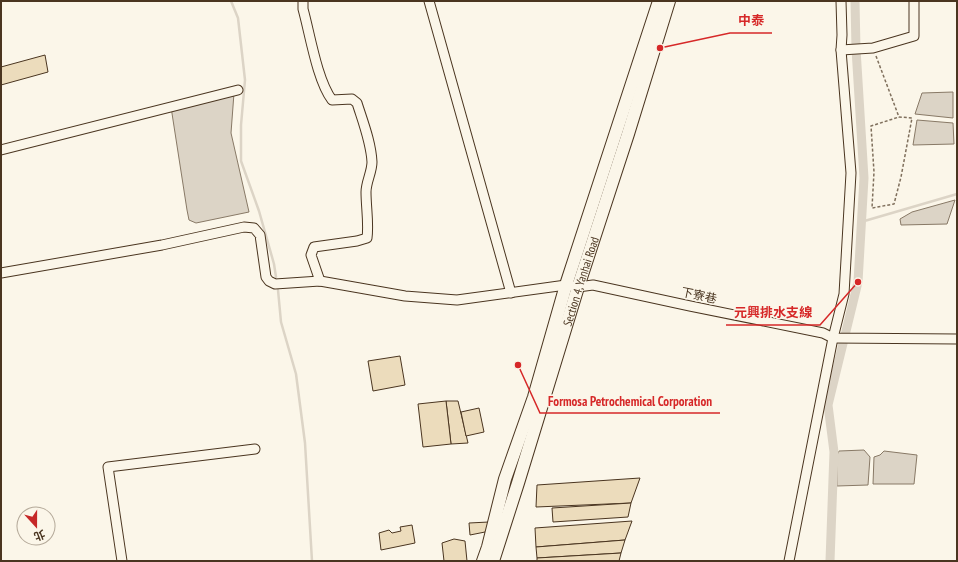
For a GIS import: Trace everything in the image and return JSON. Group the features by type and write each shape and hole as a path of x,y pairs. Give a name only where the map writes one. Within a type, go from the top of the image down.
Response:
{"main road":[{"name":"Section 4, Yanhai Road","path":"484,561 505,479 572,286 628,134 650,45 659,1"},
{"name":"Section 4, Yanhai Road","path":"650,45 669,1"},
{"name":"Section 4, Yanhai Road","path":"493,561 518,483 572,286"}],"street":[{"path":"303,1 319,69 327,94 332,100 352,99 357,103 370,147 372,164 366,187 367,238 357,241 314,247 311,255 320,280"},
{"path":"428,1 511,293"},
{"path":"789,561 833,338 844,294 850,173 841,50 841,1"},
{"path":"841,50 873,48 914,36 914,1"},
{"path":"1,150 238,90"},
{"name":"下寮巷","path":"1,273 162,245 244,227 254,228 260,235 266,277 269,281 275,284 320,280 405,296 457,300 572,286 594,285 823,333 833,338 957,339"},
{"path":"122,561 108,467 255,449"}],"path":[{"path":"873,48 899,117"},
{"path":"899,117 912,118 901,177 894,204 872,208 874,172 871,126 899,117"}],"shaded area":[{"path":"953,92 953,118 915,114 922,93"},
{"path":"234,93 231,133 249,212 196,223 189,220 171,107"},
{"path":"917,120 953,123 954,144 913,145"},
{"path":"955,200 947,224 901,225 900,219 912,212"},
{"path":"864,450 870,457 868,485 837,486 837,455 839,451"},
{"path":"884,451 917,455 914,484 873,484 874,457 880,455"}],"building":[{"path":"45,55 48,72 1,85 1,67"},
{"path":"400,356 405,385 373,391 368,361"},
{"path":"446,401 458,401 468,443 451,444"},
{"path":"446,401 451,444 423,447 418,404"},
{"path":"479,408 484,432 466,436 461,412"},
{"path":"640,478 631,503 536,507 537,485"},
{"path":"631,503 628,517 553,522 552,508"},
{"path":"632,521 625,540 536,547 535,528"},
{"path":"489,522 490,531 470,535 469,523"},
{"path":"412,525 415,543 381,550 379,533 389,530 392,533 401,531 400,527"},
{"path":"454,539 465,541 467,561 444,561 442,543"},
{"path":"625,540 621,553 537,558 536,547"},
{"path":"621,553 619,561 537,561 537,558"}],"waterway":[{"path":"231,1 238,18 245,80 241,125 241,161 259,211 274,264 276,277"},
{"path":"830,561 834,452 828,405 858,282 864,178 856,49 855,1"},
{"path":"861,222 957,194"},
{"path":"278,290 281,322 296,374 305,443 312,561"}],"place":[{"name":"中泰","path":"660,48"},
{"name":"元興排水支線","path":"858,282"},
{"name":"Formosa Petrochemical Corporation","path":"518,365"}]}
